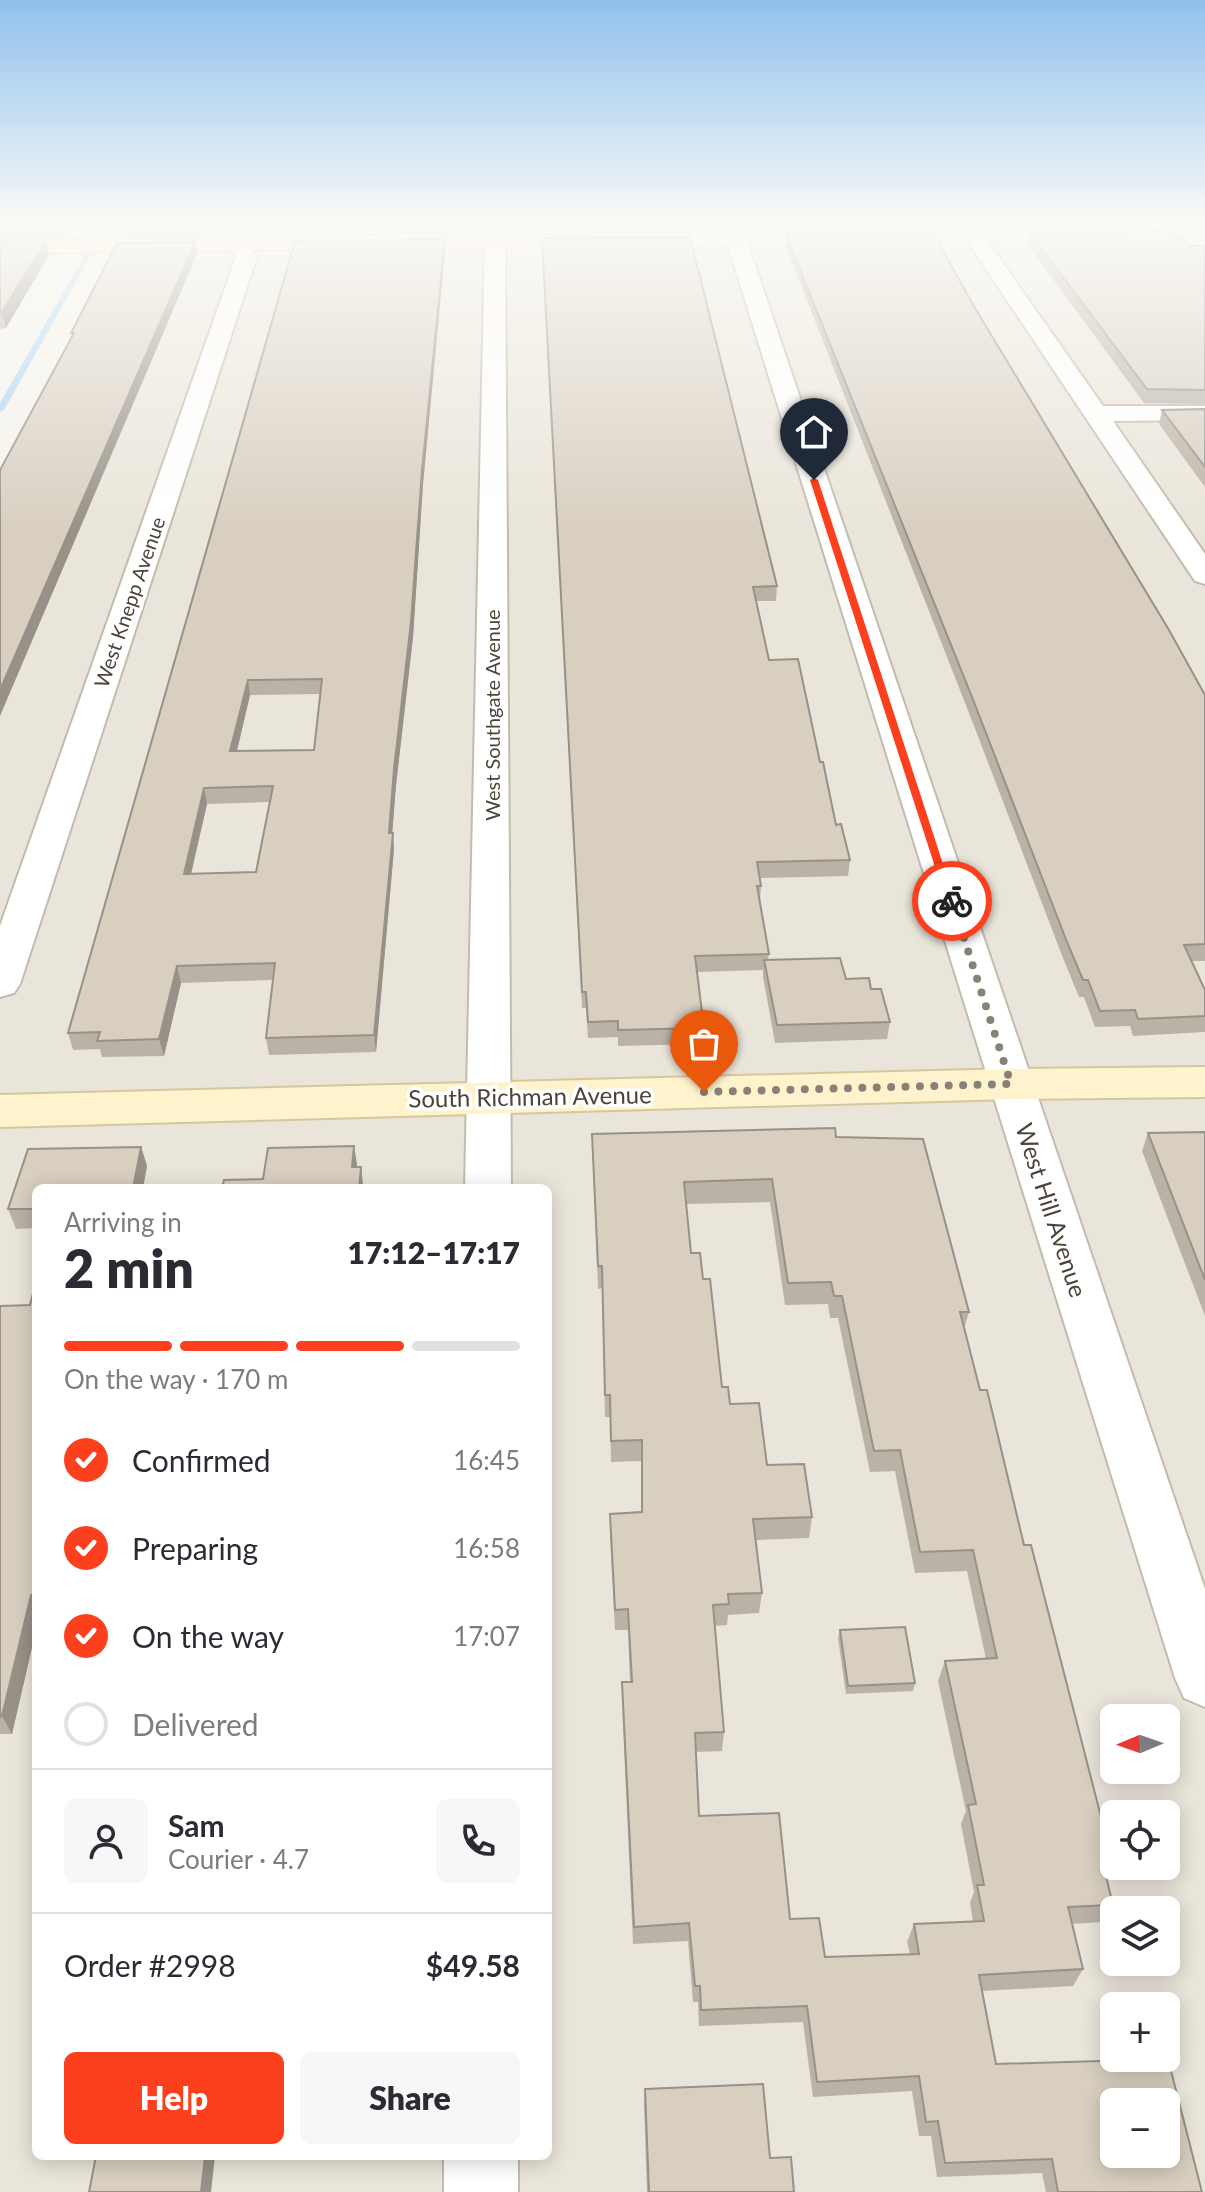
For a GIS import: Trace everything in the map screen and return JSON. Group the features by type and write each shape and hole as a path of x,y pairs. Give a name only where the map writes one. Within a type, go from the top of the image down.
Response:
{"street":[{"name":"West Knepp Avenue","path":"0,984 223,326"},
{"name":"West Southgate Avenue","path":"488,1184 494,326"},
{"name":"West Hill Avenue","path":"776,326 1011,1084 1205,1678"},
{"path":"1035,326 1205,575"},
{"path":"1094,414 1205,413"},
{"name":"South Richman Avenue","path":"0,1111 1011,1084 1205,1082"},
{"path":"481,2160 481,2192"}],"shaded area":[{"path":"83,326 1168,326 1205,370 1205,2192 0,2192 0,486"}],"building":[{"path":"74,326 158,326 0,690 0,470 74,333 71,333"},
{"path":"271,326 436,326 411,622 394,769 389,833 393,833 374,1035 266,1038 275,963 177,966 159,1039 97,1041 100,1032 68,1033","holes":["322,679 314,750 230,751 248,680","273,786 256,872 184,874 204,788"]},
{"path":"547,326 712,326 777,586 753,587 769,660 798,659 836,825 841,824 850,860 757,862 761,886 757,886 769,954 695,956 704,1028 618,1030 618,1021 588,1022 586,992 582,992"},
{"path":"823,326 986,326 1169,630 1205,695 1205,944 1184,945 1205,990 1205,1016 1138,1019 1135,1010 1100,1011 1088,980 1083,980 1067,942"},
{"path":"1100,326 1205,326 1205,390 1147,389"},
{"path":"1205,409 1205,467 1162,410"},
{"path":"840,958 846,979 869,978 871,989 881,989 890,1022 777,1025 764,960"},
{"path":"835,1128 836,1137 923,1139 969,1312 960,1312 980,1390 987,1390 1024,1545 1031,1545 1100,1813 1100,1880 1107,1880 1111,1896 1100,1896 1100,1906 1068,1907 1083,1969 979,1975 996,2064 1100,2061 1100,2072 1171,2072 1175,2088 1100,2088 1100,2168 1180,2168 1180,2106 1202,2192 1058,2192 1052,2159 945,2163 938,2121 926,2122 919,2076 817,2082 807,2006 701,2010 700,1986 695,1986 689,1923 634,1927 622,1682 632,1682 628,1609 615,1610 610,1514 642,1512 642,1440 611,1441 610,1395 605,1395 602,1266 598,1266 592,1134","holes":["772,1179 788,1283 831,1282 834,1296 842,1296 874,1451 900,1450 920,1552 973,1550 997,1658 945,1661 976,1804 968,1805 984,1885 977,1885 984,1921 914,1924 919,1954 825,1957 819,1918 790,1919 779,1813 699,1816 695,1733 724,1732 713,1605 729,1604 728,1594 762,1593 753,1519 812,1517 804,1464 767,1465 759,1403 730,1404 728,1387 722,1387 710,1279 703,1279 700,1253 691,1253 684,1182"]},
{"path":"1205,1132 1205,1280 1148,1133"},
{"path":"354,1146 352,1167 361,1167 359,1184 223,1184 224,1180 263,1179 268,1148"},
{"path":"141,1147 134,1184 32,1184 32,1209 8,1209 28,1149"},
{"path":"32,1297 32,1595 0,1717 0,1306 30,1305"},
{"path":"905,1627 915,1683 848,1686 840,1630"},
{"path":"763,2084 770,2158 791,2157 794,2192 649,2192 645,2089"},
{"path":"95,2160 205,2160 201,2192 89,2192"}],"waterway":[{"path":"0,410 48,326"}],"way so far":[{"path":"704,1092 1011,1084 952,901"}],"route":[{"path":"814,480 952,901"}]}
